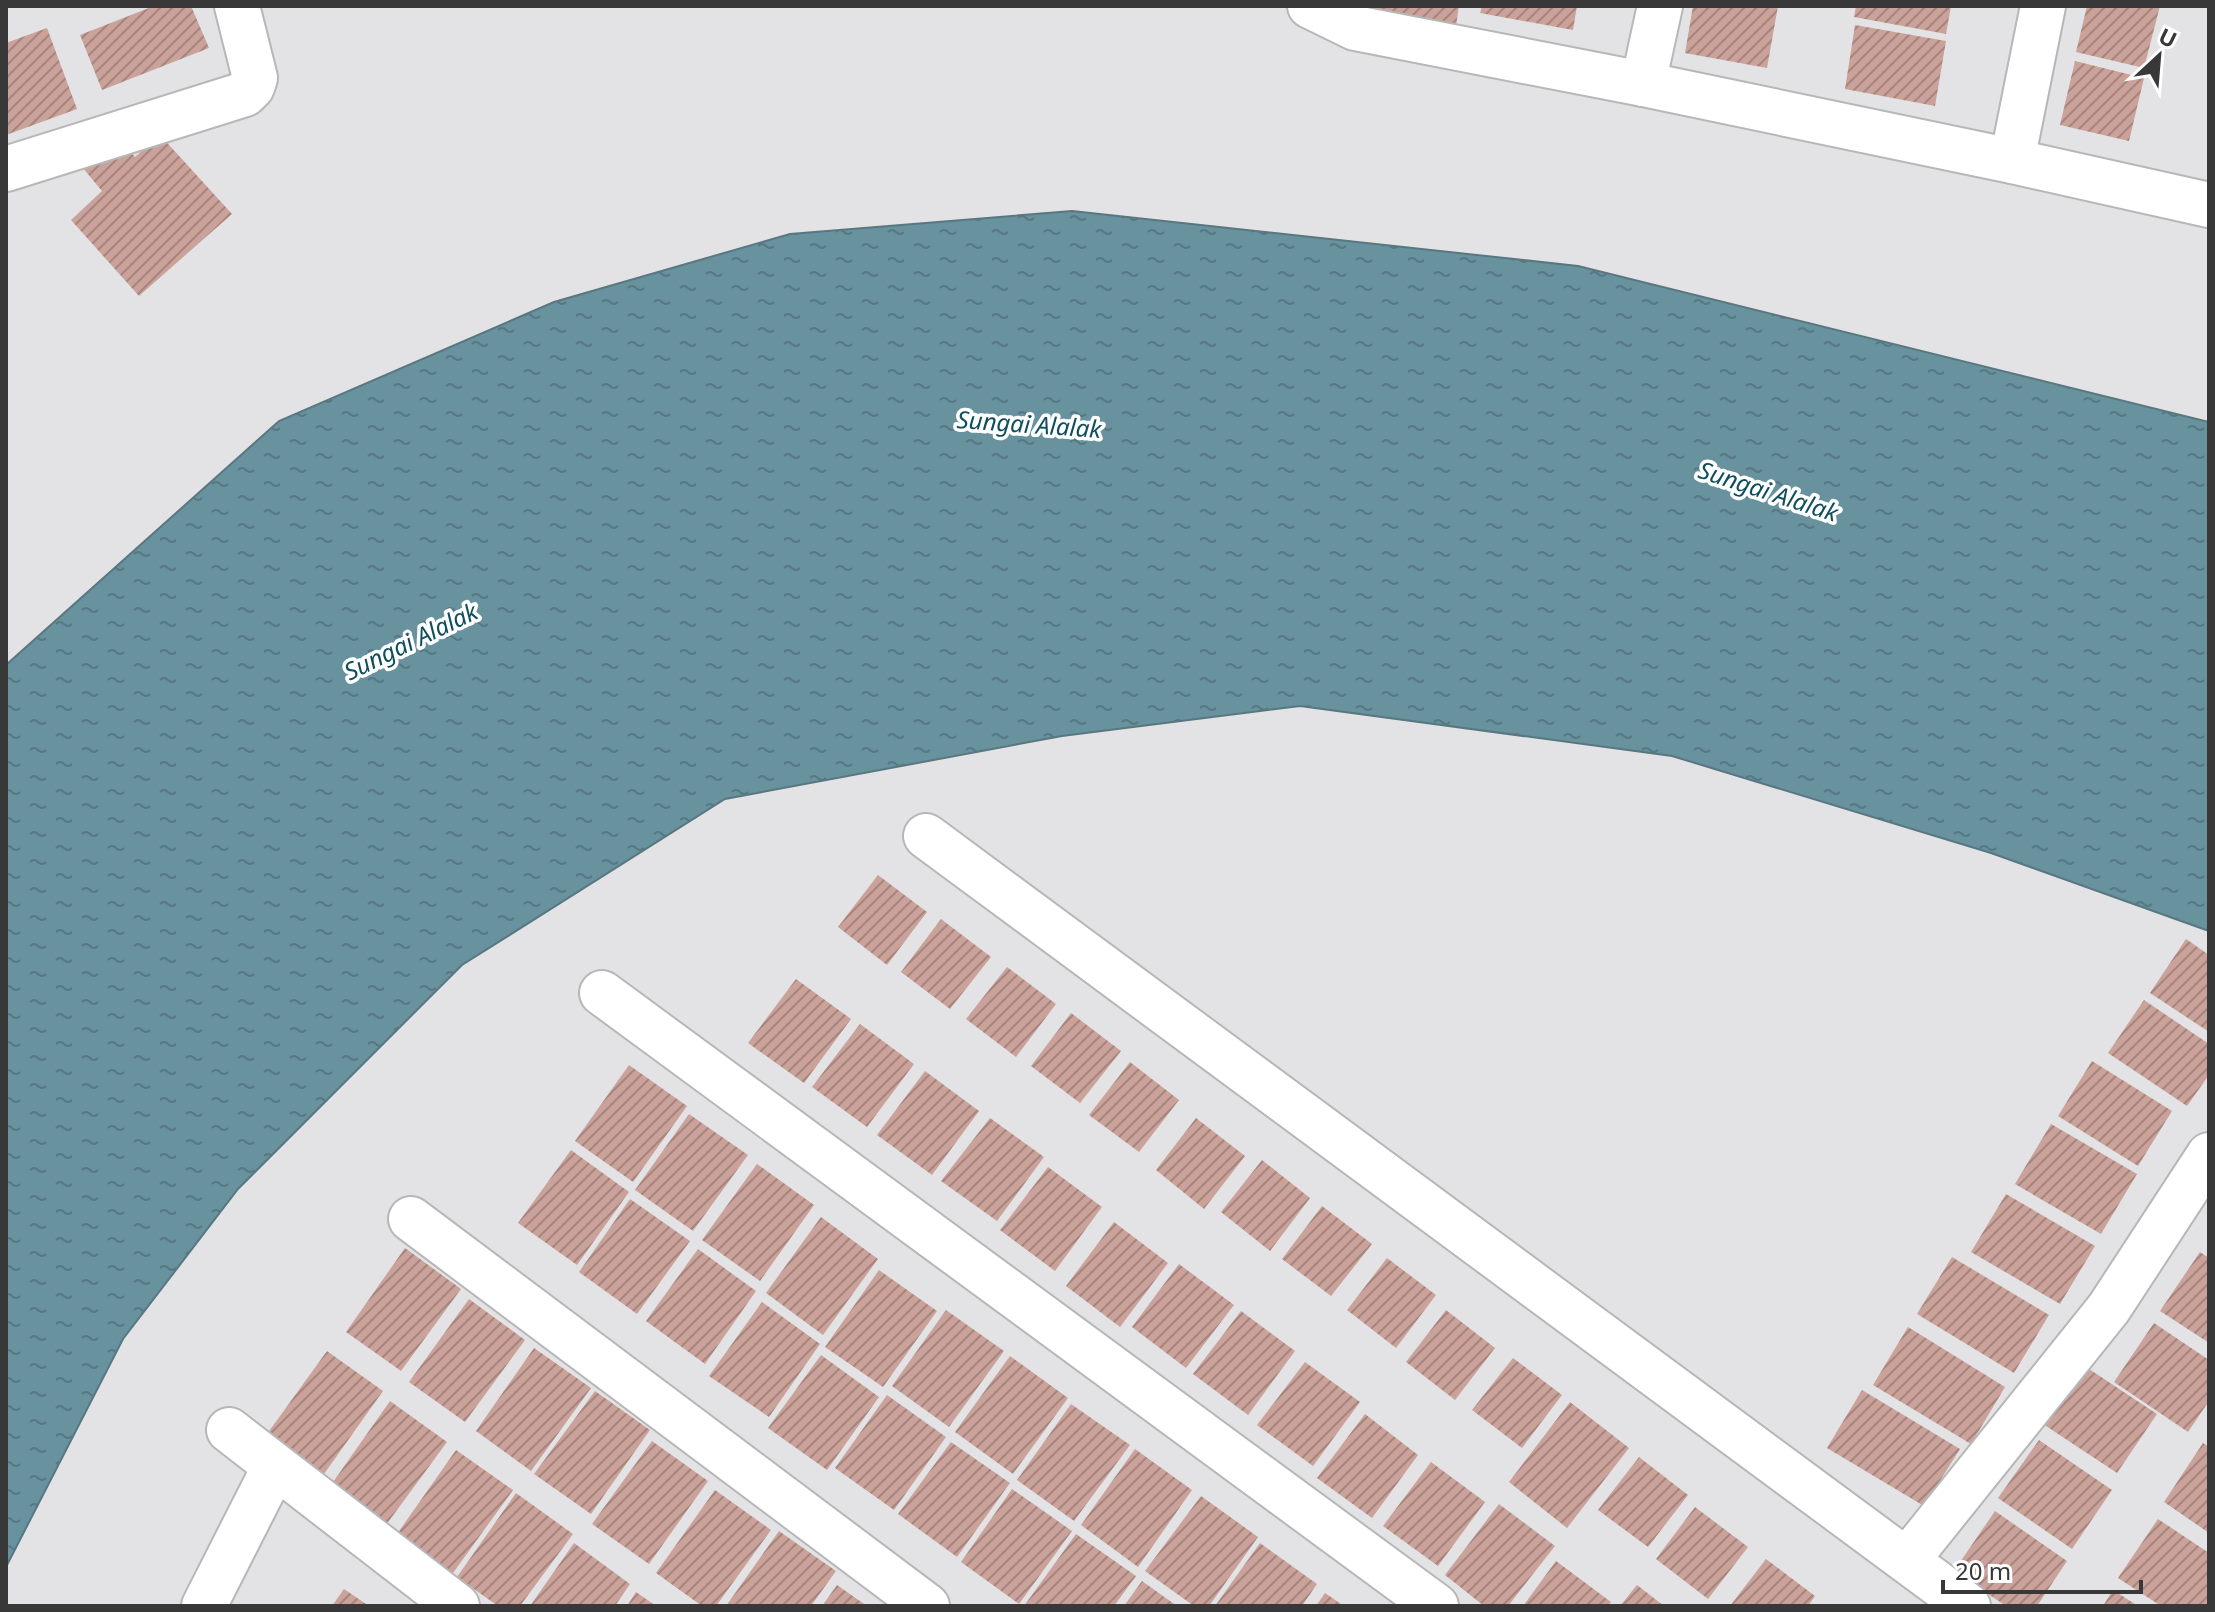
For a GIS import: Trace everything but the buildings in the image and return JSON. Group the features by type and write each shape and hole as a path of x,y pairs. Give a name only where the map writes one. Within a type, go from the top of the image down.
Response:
{"street":[{"path":"6,169 245,94 255,78 237,6"},
{"path":"1310,6 1355,28 1643,84 2209,205"},
{"path":"1643,84 1660,6"},
{"path":"2012,161 2043,6"},
{"path":"926,836 1968,1606"},
{"path":"602,993 1436,1606"},
{"path":"1907,1560 2109,1308 2209,1155"},
{"path":"411,1219 927,1606"},
{"path":"229,1430 457,1606"},
{"path":"204,1606 275,1466"}],"water":[{"name":"Sungai Alalak","path":"1072,211 1578,266 2209,422 2209,931 1991,853 1672,756 1300,706 1062,736 725,799 462,965 238,1189 123,1339 6,1567 6,665 279,421 554,302 790,234"}]}
